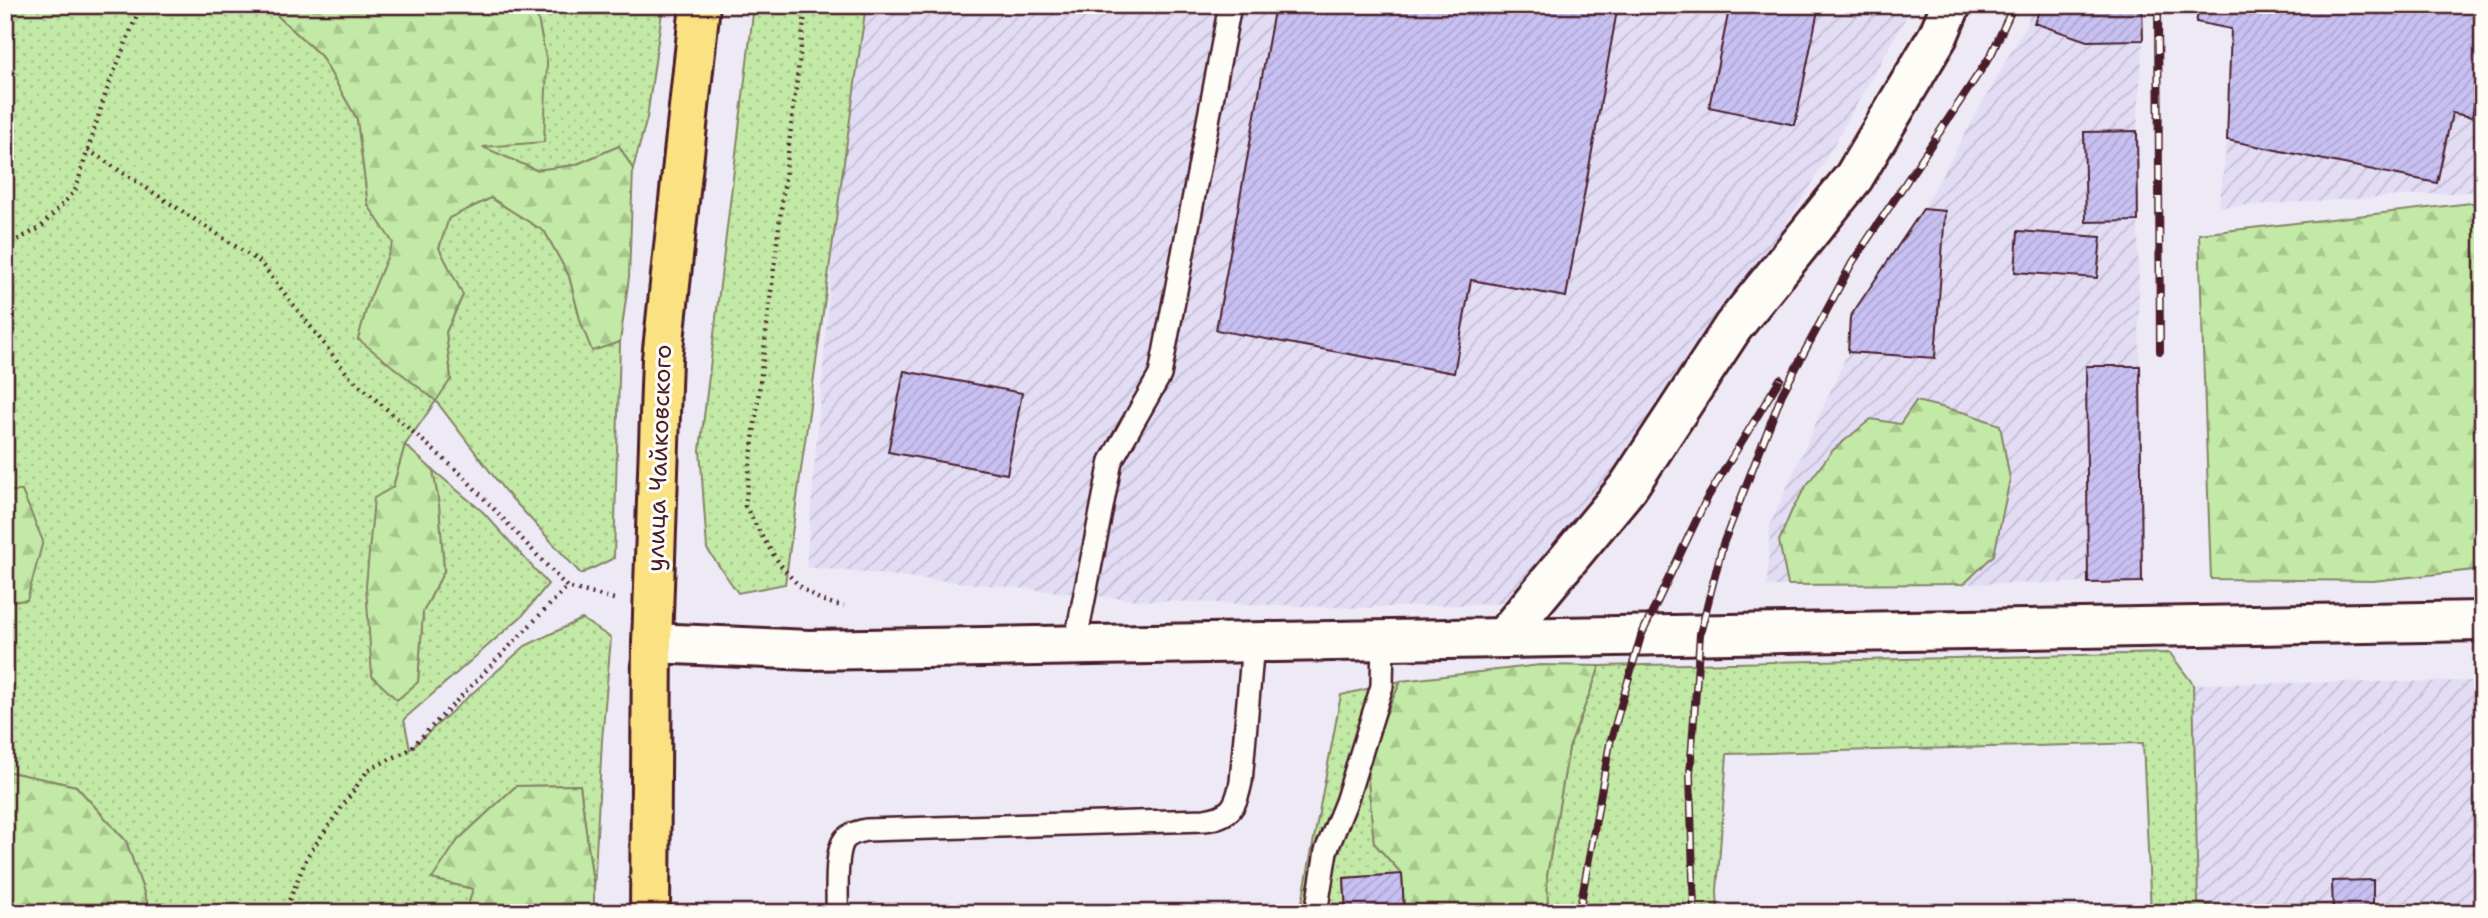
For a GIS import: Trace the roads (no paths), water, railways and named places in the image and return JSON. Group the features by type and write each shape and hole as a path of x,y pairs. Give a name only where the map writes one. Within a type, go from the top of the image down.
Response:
{"highway":[{"name":"улица Чайковского","path":"650,913 652,643 662,359 700,5"}],"street":[{"path":"1503,638 1628,487 1733,327 1854,177 1938,36 1951,5"},
{"path":"652,643 809,650 2483,621"}],"lane":[{"path":"1075,645 1111,461 1160,375 1230,5"},
{"path":"1316,913 1326,851 1346,802 1382,687 1383,640"},
{"path":"837,913 840,853 844,840 854,832 1205,820 1231,811 1241,782 1253,643"}],"railway":[{"path":"1694,913 1690,774 1700,634 1723,544 1782,394 1852,263 1991,55 2014,5"},
{"path":"2158,5 2160,351"},
{"path":"1579,913 1610,743 1641,636 1706,500 1780,379"}]}
